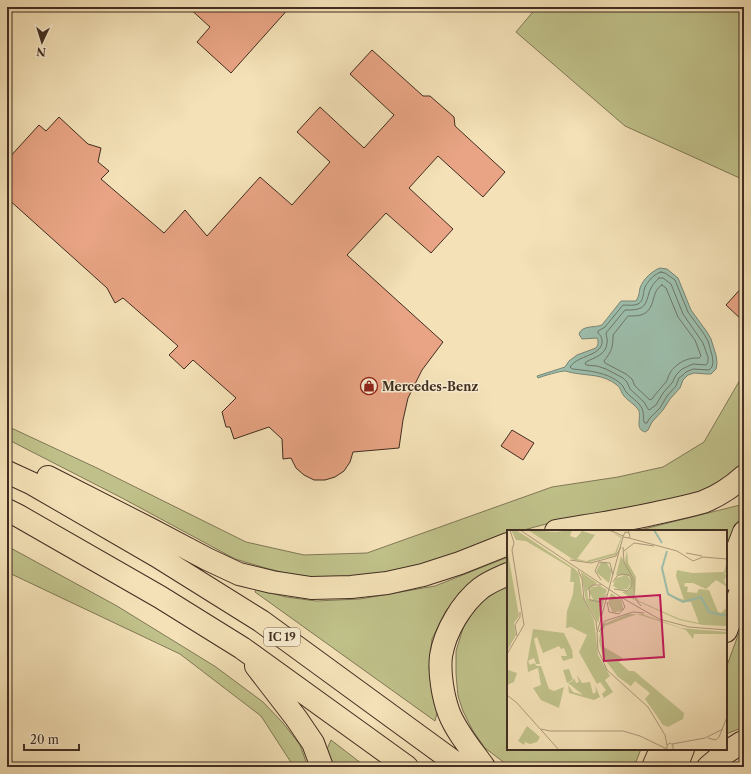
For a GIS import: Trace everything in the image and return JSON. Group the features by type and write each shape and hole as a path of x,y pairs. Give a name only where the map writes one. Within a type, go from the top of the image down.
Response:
{"main road":[{"path":"7,457 207,559 239,574 272,582 310,588 350,587 387,583 423,575 460,563 507,544"},
{"name":"IC 19","path":"7,472 31,483 157,556 261,622 461,767"},
{"path":"562,530 637,518 693,505 704,501 732,486 744,476"},
{"name":"IC 19","path":"7,510 160,596 242,648 407,767"},
{"path":"727,576 744,532"},
{"path":"484,767 458,730 449,713 442,686 440,668 441,655 450,628 468,600 481,588 507,574"},
{"path":"727,628 744,582"},
{"path":"242,648 296,718 313,743 322,767"},
{"path":"708,767 722,755 744,742"},
{"path":"653,767 661,750"},
{"path":"676,767 683,750"}],"green space":[{"path":"537,7 740,7 744,16 744,180 625,126 516,32"},
{"path":"744,373 744,462 738,470 717,487 633,510 546,524 524,530 507,530 507,535 408,569 337,579 307,578 235,559 122,498 7,439 7,426 97,468 246,542 304,555 367,553 552,487 618,477 663,467 704,442"},
{"path":"740,505 743,509 727,552 727,530 639,530"},
{"path":"7,546 117,606 216,667 263,702 283,723 300,745 308,767 294,767 261,716 180,654 7,572"},
{"path":"507,557 507,563 494,568 478,577 460,592 446,611 432,639 429,669 437,713 435,721 255,592 256,589 286,597 316,601 360,599 435,586"},
{"path":"507,587 507,750 641,750 634,767 510,767 485,748 473,731 463,711 458,696 456,651 464,625 473,612 485,599"},
{"path":"744,619 744,727 727,734 727,665"},
{"path":"331,740 366,767 332,767 327,749"}],"water":[{"path":"660,268 667,269 678,278 691,310 711,339 717,363 716,369 711,374 694,373 688,375 683,380 680,388 645,432 640,429 639,426 638,409 624,396 618,386 612,381 601,377 565,371 538,378 537,376 565,367 569,361 577,355 596,348 598,343 597,338 582,339 579,334 581,331 585,328 602,325 621,301 636,301 643,282 651,273"}],"building":[{"path":"188,7 290,7 231,73 197,42 210,27"},
{"path":"372,50 423,96 430,96 454,117 455,126 505,172 483,197 438,156 409,188 453,229 431,253 386,213 347,255 443,342 422,370 408,398 399,448 353,452 350,462 344,471 335,477 325,480 314,480 304,475 296,468 291,458 283,459 282,439 269,427 234,439 230,427 226,427 222,412 236,398 193,360 184,369 169,355 178,346 123,298 115,303 107,288 7,198 7,160 39,125 46,131 59,117 88,144 101,148 98,162 109,171 101,179 164,233 185,210 207,236 260,177 292,205 330,162 297,132 320,107 364,148 394,115 350,74"},
{"path":"744,285 744,322 726,305"},
{"path":"512,430 534,443 523,460 501,446"}],"place":[{"name":"Mercedes-Benz","path":"369,386"}]}
